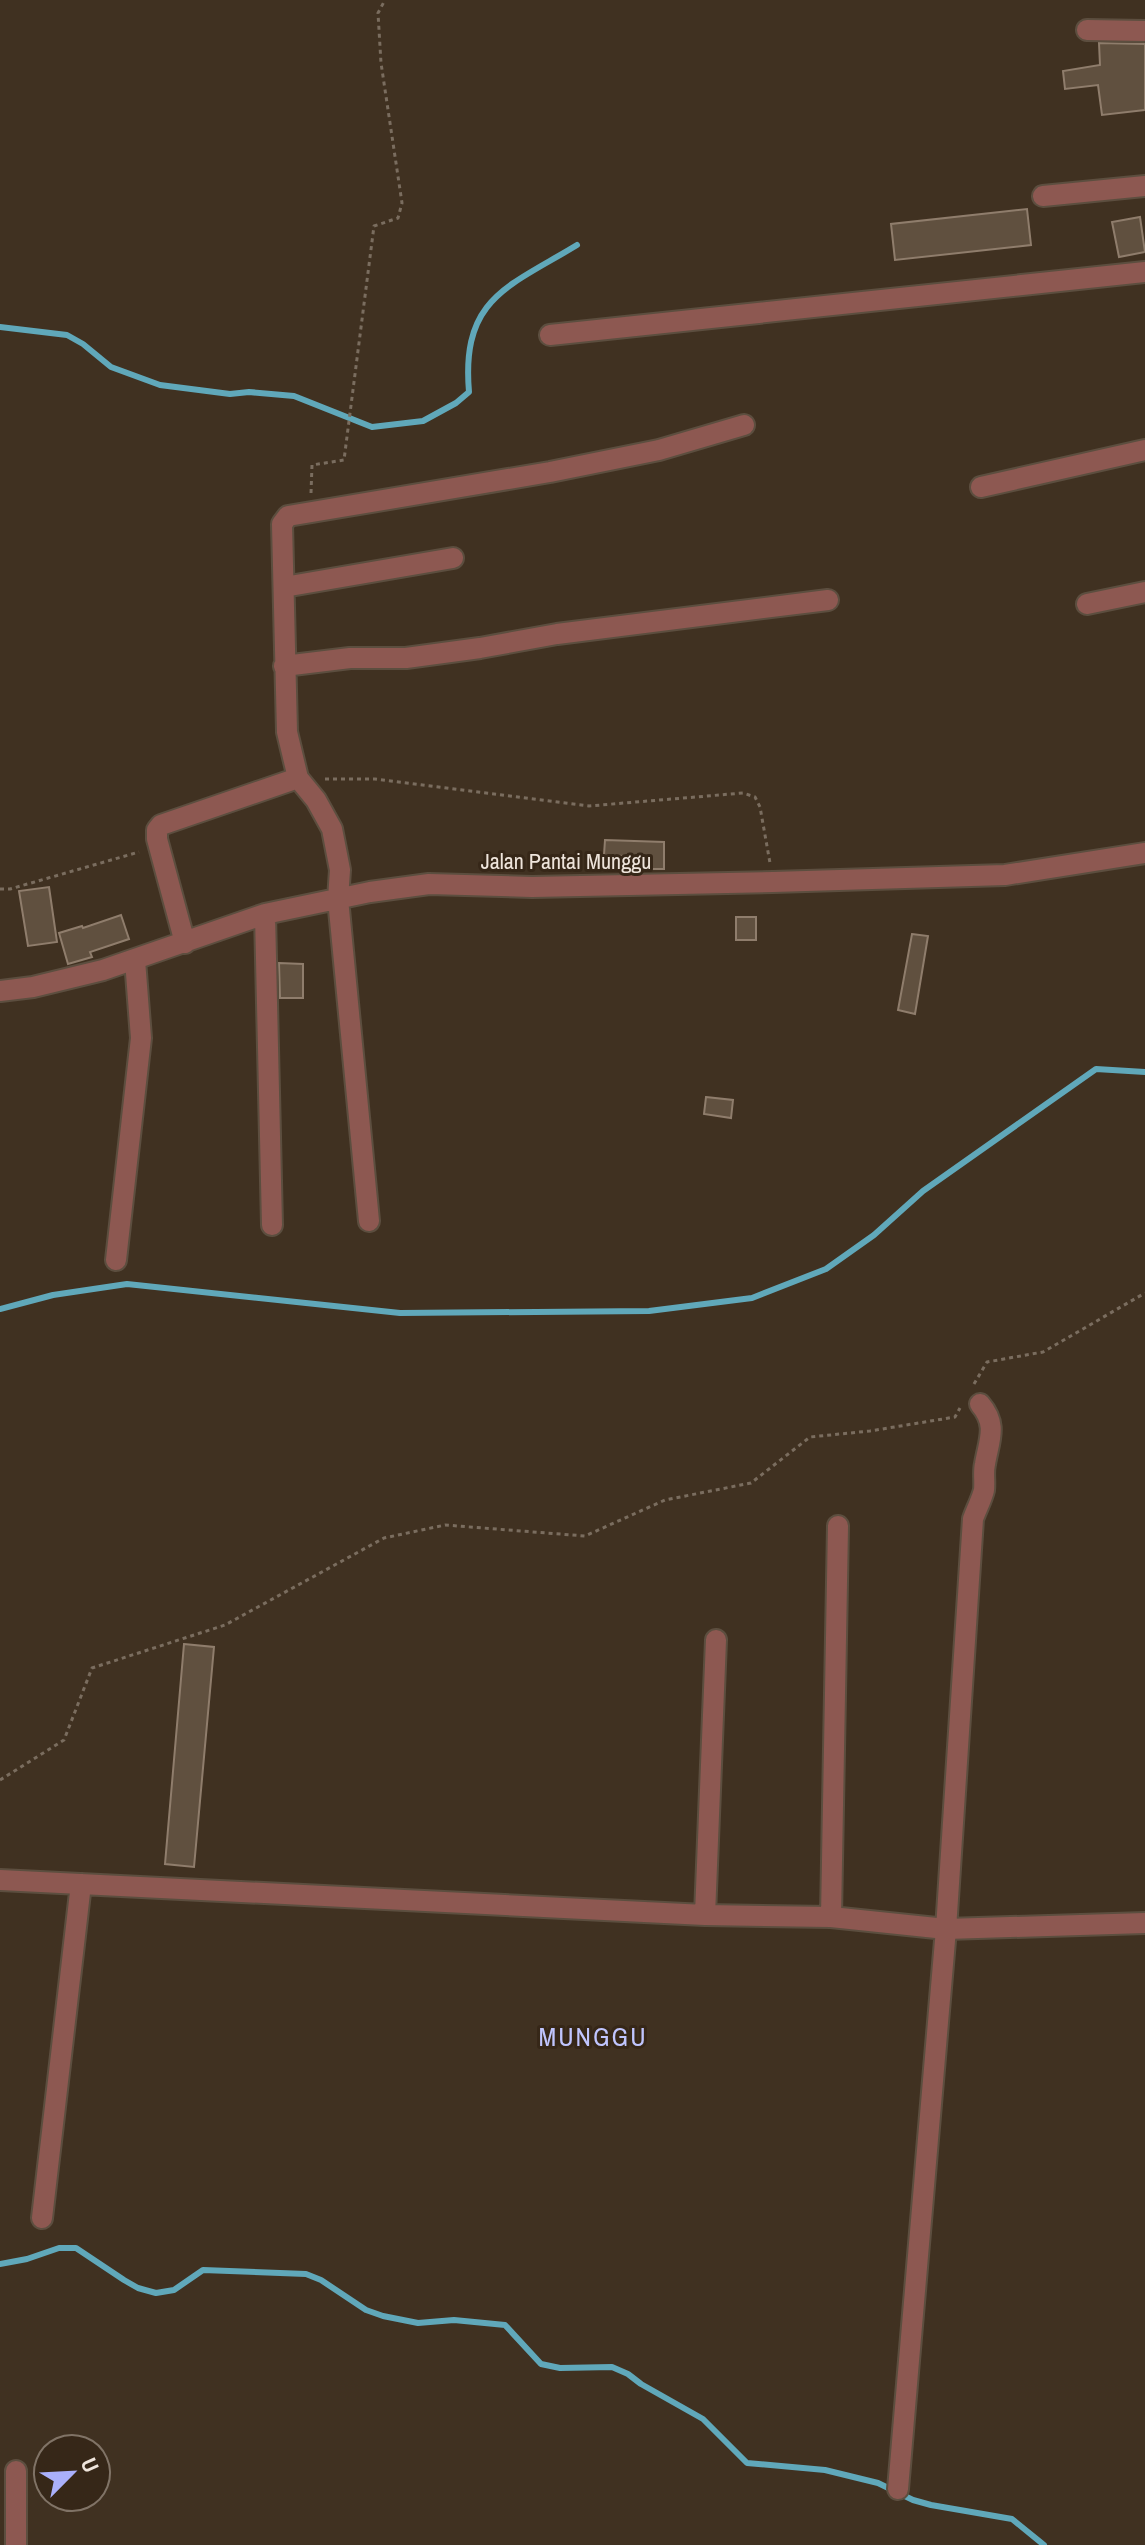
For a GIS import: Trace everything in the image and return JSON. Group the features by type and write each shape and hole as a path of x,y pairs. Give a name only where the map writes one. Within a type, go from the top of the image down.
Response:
{"street":[{"path":"1087,30 1145,31"},
{"path":"1043,196 1145,186"},
{"path":"550,335 1145,272"},
{"path":"369,1221 338,899 340,870 332,829 316,800 298,778 287,732 282,524 288,516 659,450 744,425"},
{"path":"981,487 1145,450"},
{"path":"284,587 453,558"},
{"path":"1087,604 1145,592"},
{"path":"284,666 350,658 406,658 557,634 828,600"},
{"path":"185,943 157,830 161,825 298,778"},
{"name":"Jalan Pantai Munggu","path":"0,991 33,987 103,970 265,914 370,892 429,884 532,887 1005,875 1145,853"},
{"path":"265,914 272,1225"},
{"path":"116,1260 141,1038 135,960"},
{"path":"898,2489 946,1929 973,1519 984,1491 984,1465 992,1436 992,1425 986,1412 971,1399"},
{"path":"831,1917 838,1526"},
{"path":"705,1915 716,1640"},
{"path":"0,1880 705,1915 831,1917 946,1929 1145,1923"},
{"path":"42,2218 81,1884"},
{"path":"16,2471 16,2545"}],"path":[{"path":"310,512 312,465 344,460 374,226 398,218 402,203 381,63 378,13 385,0"},
{"path":"298,778 375,779 589,806 743,793 755,797 760,807 773,882"},
{"path":"0,889 10,889 159,847"},
{"path":"0,1780 64,1740 92,1668 225,1625 384,1538 445,1525 585,1536 665,1500 751,1483 810,1437 955,1417 971,1399 987,1362 1043,1352 1145,1293"}],"building":[{"path":"1099,43 1145,44 1145,110 1102,115 1098,85 1065,89 1063,71 1100,65"},
{"path":"1027,209 1031,245 895,260 891,224"},
{"path":"1140,217 1145,252 1119,257 1112,222"},
{"path":"605,840 664,842 664,869 643,869 643,857 604,855"},
{"path":"49,887 57,942 28,946 19,891"},
{"path":"121,915 129,939 90,952 92,957 68,964 59,933"},
{"path":"736,917 756,917 756,940 736,940"},
{"path":"912,934 928,936 915,1014 898,1010"},
{"path":"279,963 303,964 303,998 280,998"},
{"path":"706,1097 733,1100 731,1118 704,1114"},
{"path":"184,1644 214,1647 194,1867 165,1864"}],"waterway":[{"path":"0,327 67,335 111,367 160,385 230,394 249,392 294,396 372,427 423,421 469,392 473,335 481,315 494,299 510,285 577,245"},
{"path":"0,1309 53,1295 127,1284 400,1313 649,1311 752,1298 826,1269 874,1235 923,1191 1096,1069 1145,1072"},
{"path":"0,2264 59,2248 76,2248 138,2288 156,2293 174,2290 203,2270 306,2274 321,2280 366,2310 383,2316 418,2323 454,2320 505,2325 541,2364 560,2368 612,2367 628,2374 703,2419 747,2463 825,2470 878,2483 931,2505 1012,2519 1044,2545"}],"district":[{"name":"MUNGGU","path":"593,2036"}]}
